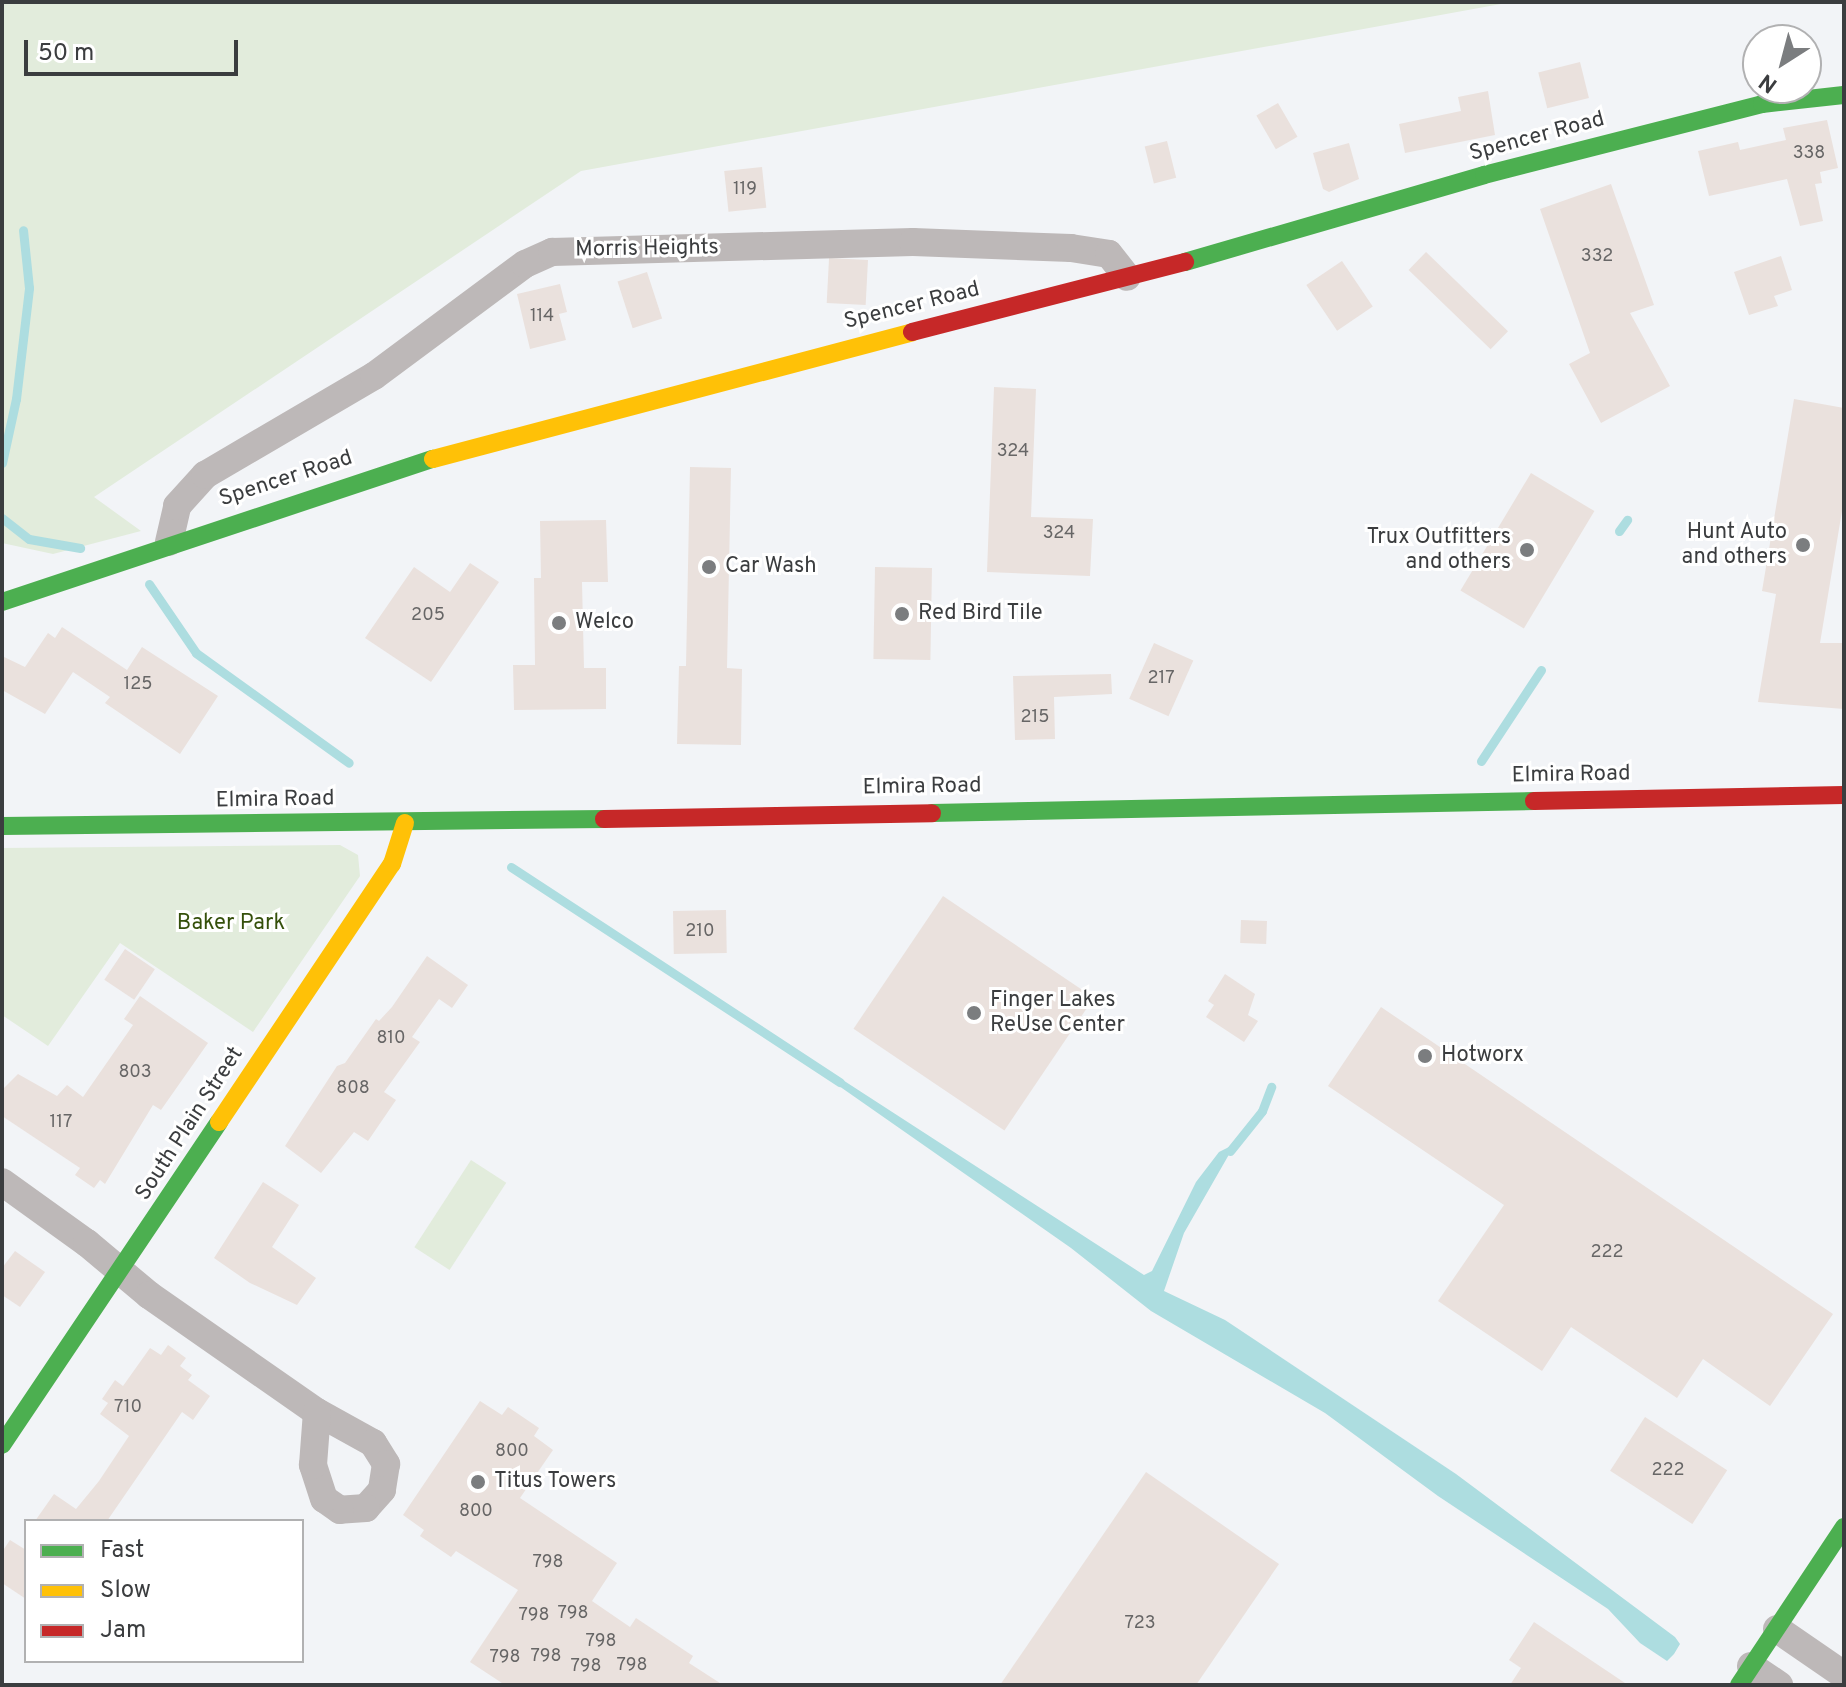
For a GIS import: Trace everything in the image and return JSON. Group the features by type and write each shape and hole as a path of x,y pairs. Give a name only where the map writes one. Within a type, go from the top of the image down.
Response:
{"main road":[{"name":"Spencer Road","path":"2,602 169,542 373,475 1264,242 1484,175 1762,104 1844,95"},
{"name":"Elmira Road","path":"2,826 405,823 1844,795"},
{"name":"South Plain Street","path":"2,1445 120,1274 392,864 405,823"},
{"path":"1745,1676 1844,1527"}],"street":[{"name":"Morris Heights","path":"169,542 177,506 205,475 374,376 525,264 552,252 913,242 1071,248 1109,254 1127,277"},
{"path":"2,1182 120,1274 317,1412"},
{"path":"1777,1629 1844,1675"},
{"path":"1745,1676 1779,1685"}],"green space":[{"path":"2,2 1512,2 581,171 94,497 141,531 53,554 2,543"},
{"name":"Baker Park","path":"340,845 358,855 360,876 253,1032 120,943 48,1046 2,1015 2,848"},
{"path":"471,1160 506,1183 450,1270 414,1247"}],"water":[{"path":"832,1073 1144,1275 1152,1271 1196,1182 1219,1152 1235,1144 1184,1233 1164,1291 1225,1320 1456,1474 1675,1637 1680,1644 1674,1654 1667,1661 1640,1643 1608,1609 1438,1496 1325,1413 1151,1311 1071,1248 829,1079"}],"building":[{"path":"1580,62 1589,98 1547,108 1538,72"},
{"path":"1488,91 1495,135 1405,153 1399,124 1461,111 1458,97"},
{"path":"1278,103 1298,137 1276,149 1256,116"},
{"path":"1827,120 1838,168 1820,172 1822,183 1815,184 1823,221 1800,226 1787,179 1709,196 1698,151 1738,142 1740,150 1786,140 1783,128"},
{"path":"1167,141 1176,178 1154,183 1145,147"},
{"path":"1349,143 1359,179 1329,192 1323,189 1313,153"},
{"path":"762,167 766,208 728,212 724,171"},
{"path":"1611,184 1654,305 1630,313 1670,386 1601,423 1569,364 1590,353 1540,209"},
{"path":"1426,252 1508,331 1491,349 1409,270"},
{"path":"1781,256 1792,290 1774,296 1778,306 1749,315 1734,272"},
{"path":"829,258 868,260 866,305 827,303"},
{"path":"1342,261 1373,307 1337,331 1306,285"},
{"path":"647,272 662,319 633,328 618,282"},
{"path":"560,284 567,312 559,314 566,340 530,349 517,294"},
{"path":"994,387 1036,389 1031,517 1093,519 1090,576 987,572"},
{"name":"Hunt Auto and others","path":"1794,399 1844,408 1844,499 1820,643 1844,643 1844,709 1758,702 1776,594 1762,591"},
{"name":"Car Wash","path":"690,467 731,468 727,668 742,669 741,745 677,744 679,666 686,666"},
{"name":"Trux Outfitters and others","path":"1531,473 1594,511 1524,629 1460,590"},
{"name":"Welco","path":"606,520 608,582 582,582 584,668 606,668 606,709 514,710 513,665 535,665 534,578 541,578 540,521"},
{"path":"470,563 499,582 431,682 365,638 414,567 450,592"},
{"name":"Red Bird Tile","path":"875,567 932,568 930,660 873,659"},
{"path":"62,627 127,670 142,647 218,696 180,754 105,703 110,697 73,672 45,714 2,690 2,656 25,667 48,633 55,638"},
{"path":"1154,643 1193,660 1168,716 1129,699"},
{"path":"1111,674 1112,694 1054,697 1055,739 1015,740 1013,676"},
{"name":"Finger Lakes ReUse Center","path":"943,896 1094,998 1004,1130 854,1029"},
{"path":"726,910 727,953 674,954 673,911"},
{"path":"1241,920 1267,921 1266,944 1240,943"},
{"path":"125,949 155,969 134,1000 104,980"},
{"path":"427,956 468,985 452,1008 439,999 412,1037 420,1042 384,1092 396,1100 368,1141 354,1132 321,1173 285,1146 337,1066 345,1063 376,1019 379,1021 392,1007"},
{"path":"1225,974 1255,994 1248,1015 1258,1021 1244,1042 1206,1017 1214,1005 1208,1001"},
{"path":"140,996 208,1043 161,1110 153,1105 105,1184 100,1180 94,1188 75,1175 80,1168 2,1116 2,1090 18,1074 57,1096 67,1085 83,1097 133,1025 124,1019"},
{"path":"1381,1007 1833,1314 1770,1406 1703,1359 1677,1398 1571,1327 1542,1371 1438,1301 1504,1205 1328,1086"},
{"path":"263,1182 299,1205 272,1247 316,1278 297,1305 250,1283 214,1258"},
{"path":"15,1251 45,1272 20,1307 2,1295 2,1268"},
{"path":"168,1345 186,1358 180,1366 192,1375 188,1380 210,1396 193,1420 182,1412 108,1519 36,1519 54,1494 76,1509 99,1481 129,1436 100,1414 108,1403 102,1399 115,1380 123,1386 150,1348 161,1355"},
{"path":"480,1401 502,1415 508,1407 539,1428 534,1436 553,1450 520,1498 617,1563 592,1601 630,1627 636,1618 693,1656 689,1663 723,1685 505,1685 470,1662 518,1590 456,1551 451,1557 420,1536 424,1530 403,1515"},
{"path":"1645,1417 1727,1470 1692,1524 1610,1471"},
{"path":"1146,1472 1279,1564 1196,1685 1000,1685"},
{"path":"10,1540 24,1549 24,1598 2,1583 2,1552"},
{"path":"1534,1622 1628,1685 1510,1685 1521,1668 1509,1660"}],"waterway":[{"path":"2,463 16,399 29,288 23,230"},
{"path":"2,518 29,539 80,548"},
{"path":"1619,531 1627,520"},
{"path":"149,584 196,653 349,763"},
{"path":"1481,761 1541,670"},
{"path":"511,867 840,1082"},
{"path":"1230,1151 1262,1111 1271,1087"}],"traffic: fast":[{"path":"1185,262 1484,175 1762,104 1844,95"},
{"path":"2,602 433,459"},
{"path":"932,813 1534,801"},
{"path":"2,826 604,819"},
{"path":"2,1445 219,1122"},
{"path":"1739,1685 1844,1527"}],"traffic: slow":[{"path":"433,459 912,332"},
{"path":"219,1122 392,864 405,823"}],"traffic: jam":[{"path":"912,332 1185,262"},
{"path":"1534,801 1844,795"},
{"path":"604,819 932,813"}],"place":[{"name":"Hunt Auto and others","path":"1803,545"},
{"name":"Trux Outfitters and others","path":"1527,550"},
{"name":"Car Wash","path":"709,567"},
{"name":"Red Bird Tile","path":"902,614"},
{"name":"Welco","path":"559,623"},
{"name":"Finger Lakes ReUse Center","path":"974,1013"},
{"name":"Hotworx","path":"1425,1056"},
{"name":"Titus Towers","path":"478,1482"}]}
